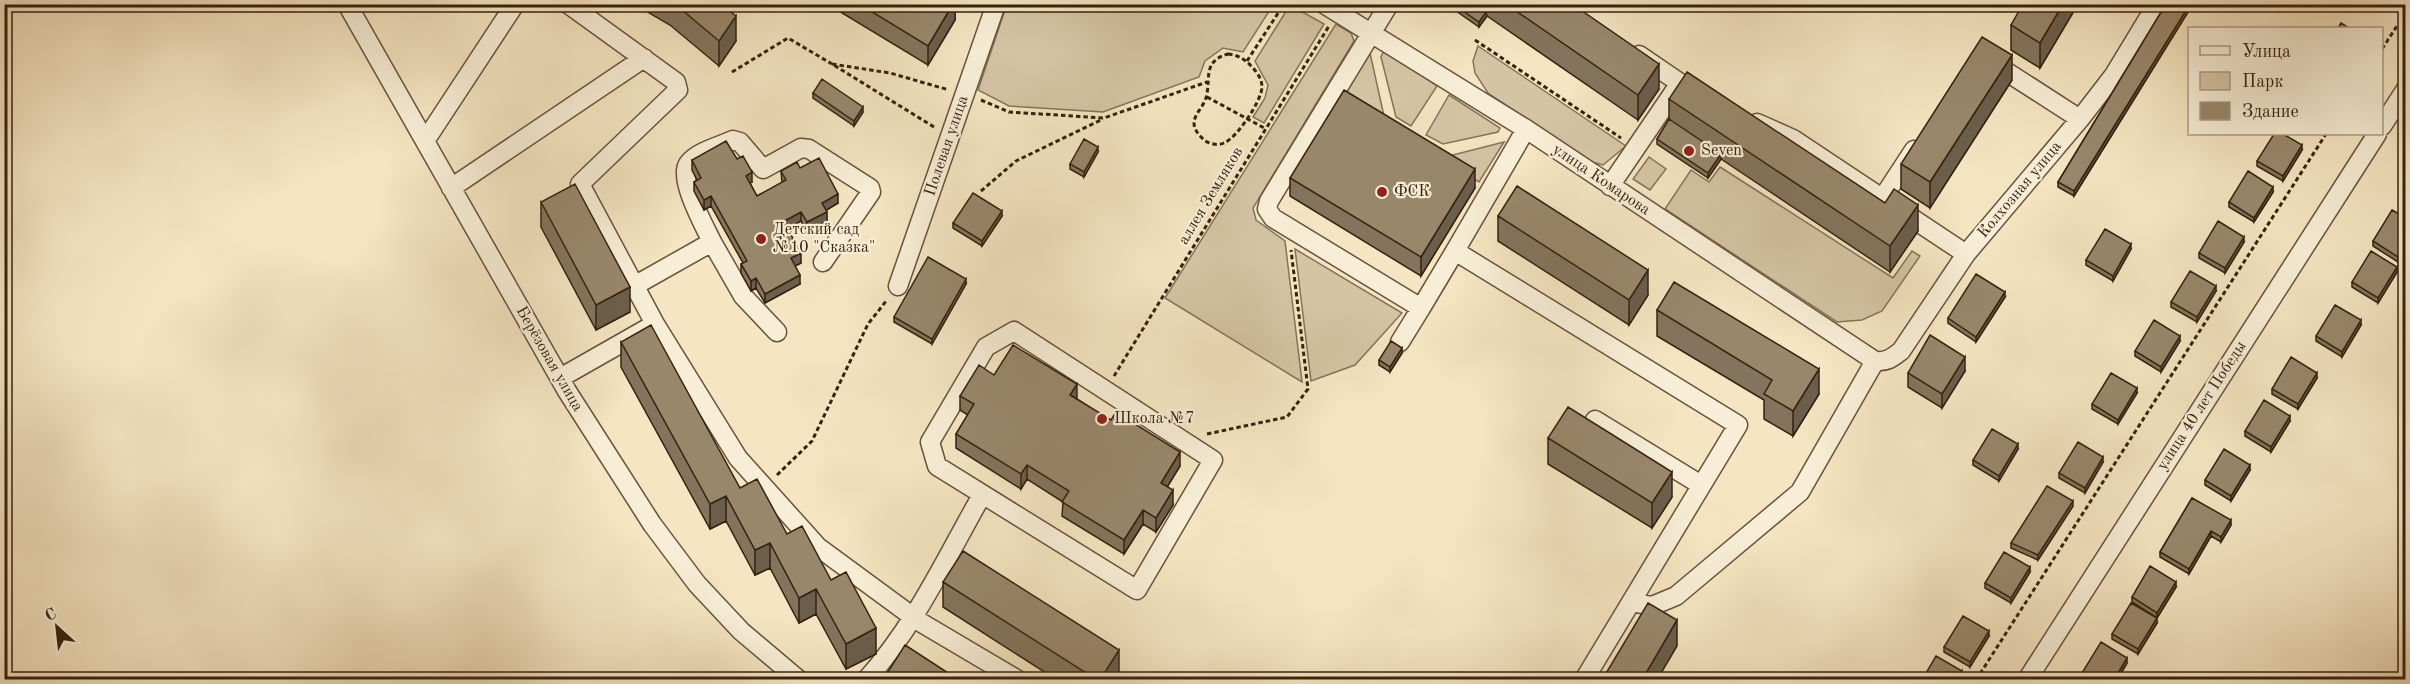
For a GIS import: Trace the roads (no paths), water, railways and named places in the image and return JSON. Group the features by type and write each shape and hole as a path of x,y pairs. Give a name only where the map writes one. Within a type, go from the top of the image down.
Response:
{"street":[{"name":"Берёзовая улица","path":"347,4 560,378 652,524 697,584 741,631 799,680"},
{"path":"425,141 515,4"},
{"path":"568,4 676,82 678,90 580,184 655,324 738,458 818,547 913,617 1018,680"},
{"name":"Полевая улица","path":"897,286 951,138 996,4"},
{"path":"1389,4 1269,201 1267,209 1273,218 1421,308"},
{"name":"Колхозная улица","path":"1875,360 1882,362 1892,359 1901,351 1966,254 2080,119 2114,75 2157,4"},
{"name":"улица Комарова","path":"1330,9 1526,129 1875,360"},
{"path":"1622,44 1698,93"},
{"path":"1977,52 2080,119"},
{"path":"451,188 644,58"},
{"path":"1610,186 1680,82"},
{"path":"2383,124 2406,89"},
{"path":"1744,117 1793,139 1966,254"},
{"path":"1400,342 1526,129"},
{"path":"1882,199 1926,130"},
{"name":"улица 40 лет Победы","path":"2026,680 2376,135"},
{"path":"777,332 743,296 712,242 688,188 684,174 687,165 694,158 733,140 740,142 764,169 801,148 809,149 870,188 871,192 823,262"},
{"path":"634,286 712,242"},
{"path":"1455,251 1738,425 1584,680"},
{"path":"560,378 655,324"},
{"path":"1014,331 1213,460 1137,590 982,495 937,466 930,442 986,347 1014,331"},
{"path":"1631,602 1652,606 1676,596 1800,492 1875,360"},
{"path":"1595,420 1701,485"},
{"path":"866,680 885,659 913,617 982,495"}],"place":[{"name":"Seven","path":"1689,151"},
{"name":"ФСК","path":"1382,192"},
{"name":"Детский сад №10 \"Сказка\"","path":"761,239"},
{"name":"Школа №7","path":"1102,419"}]}
